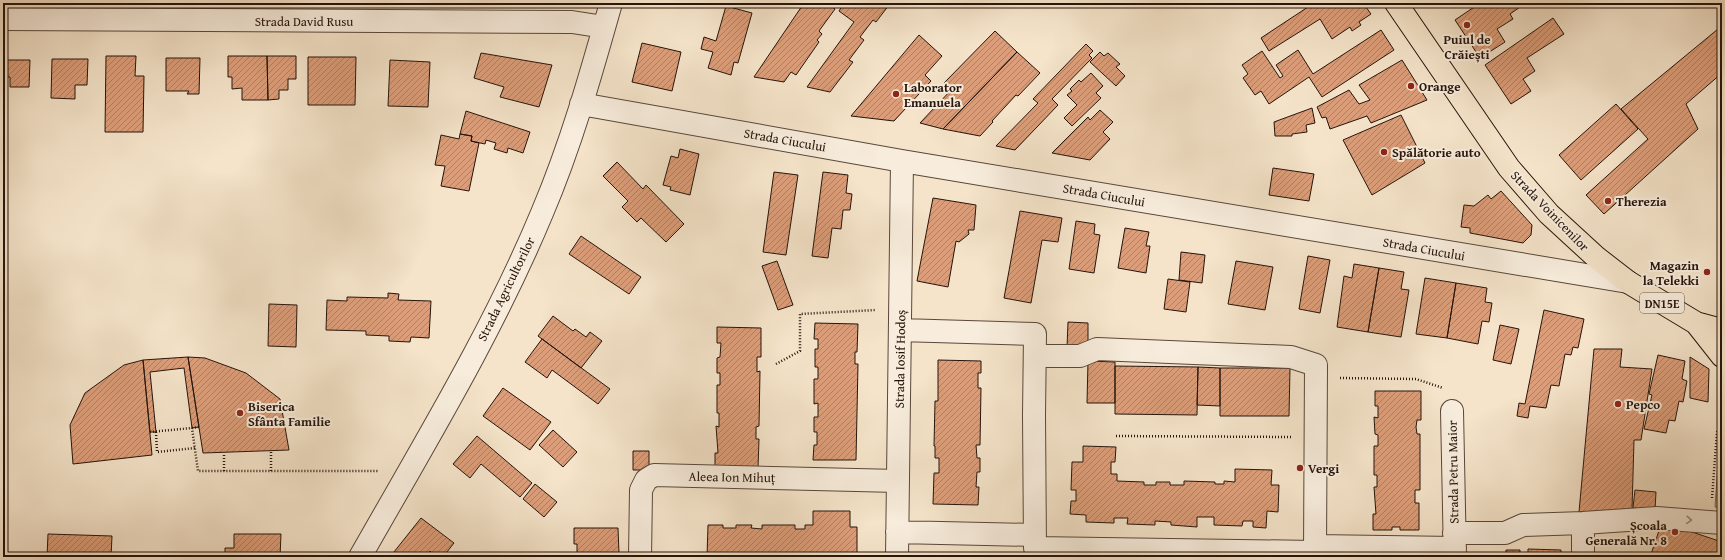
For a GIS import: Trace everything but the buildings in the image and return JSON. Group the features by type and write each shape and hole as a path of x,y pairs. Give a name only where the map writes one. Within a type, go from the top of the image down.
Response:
{"main road":[{"name":"Strada Voinicenilor","path":"1396,3 1509,168 1549,214 1596,258 1628,282 1696,323 1722,330"},
{"name":"DN15E","path":"1696,323 1722,356"}],"street":[{"name":"Strada Agricultorilor","path":"360,557 452,396 498,308 542,212 562,161 581,104 611,3"},
{"name":"Strada David Rusu","path":"3,19 568,22 604,27"},
{"name":"Strada Ciucului","path":"581,104 902,161 1628,282"},
{"name":"Strada Iosif Hodoș","path":"897,557 902,161"},
{"path":"900,330 1035,334 1034,534 1035,548 1161,553 1315,552 1316,365 1291,357 1097,349 1080,356 1035,356"},
{"name":"Strada Petru Maior","path":"1452,411 1454,546 1505,533 1523,525 1657,518 1722,522"},
{"name":"Aleea Ion Mihuț","path":"640,557 641,490 646,480 654,475 898,481"},
{"path":"1583,523 1583,557"},
{"path":"898,532 1034,534"},
{"path":"1315,546 1454,546"}],"path":[{"path":"776,364 800,351 800,314 880,310"},
{"path":"1316,378 1416,380 1443,387 1452,411"},
{"path":"150,432 199,427"},
{"path":"192,428 198,471 378,471"},
{"path":"1712,499 1717,432 1722,429"},
{"path":"156,432 158,452 195,448"},
{"path":"1116,436 1315,437"},
{"path":"271,451 271,471"},
{"path":"224,453 224,471"}],"green space":[{"path":"1719,449 1722,456 1722,508 1715,507"}],"place":[{"name":"Puiul de Crăiești","path":"1467,25"},
{"name":"Orange","path":"1411,86"},
{"name":"Laborator Emanuela","path":"896,94"},
{"name":"Spălătorie auto","path":"1384,152"},
{"name":"Therezia","path":"1608,201"},
{"name":"Magazin la Telekki","path":"1707,272"},
{"name":"Pepco","path":"1618,404"},
{"name":"Biserica Sfânta Familie","path":"240,413"},
{"name":"Vergi","path":"1300,468"},
{"name":"Școala Generală Nr. 8","path":"1675,532"}]}
